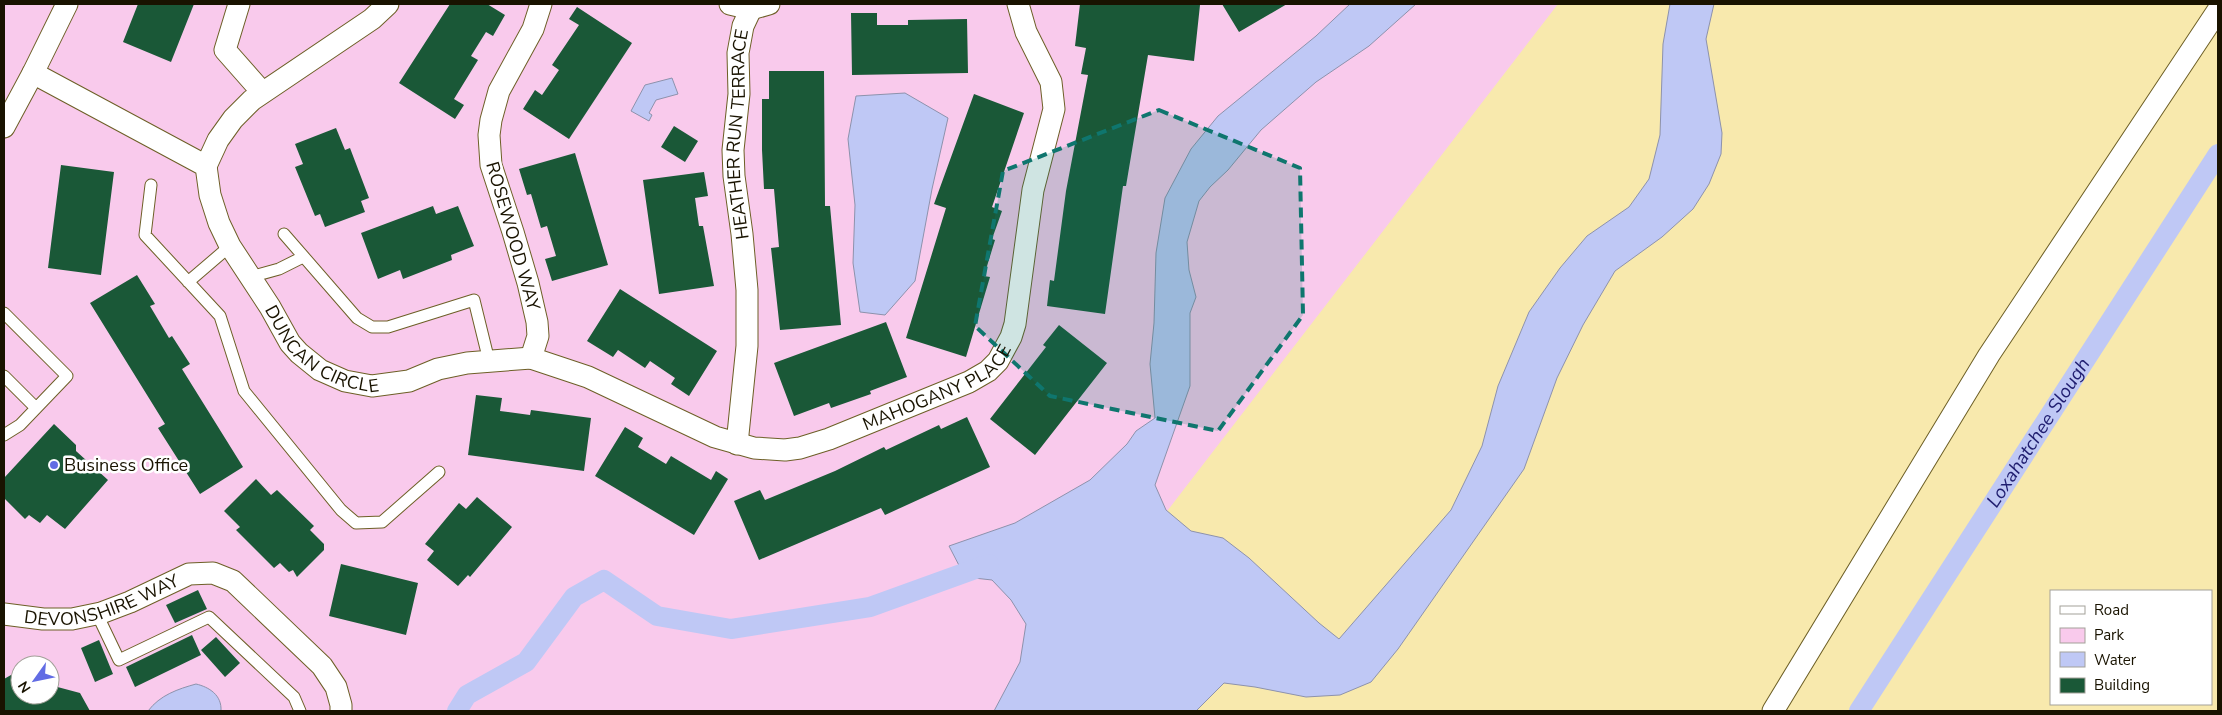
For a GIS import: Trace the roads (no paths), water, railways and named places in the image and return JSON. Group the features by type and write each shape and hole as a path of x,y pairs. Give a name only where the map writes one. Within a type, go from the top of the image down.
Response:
{"street":[{"path":"4,128 67,4"},
{"path":"238,4 225,50 262,92"},
{"path":"33,73 206,166 218,140 233,119 262,92 372,19 388,4"},
{"name":"ROSEWOOD WAY","path":"531,358 538,336 537,322 526,275 491,165 489,135 499,91 533,29 540,4"},
{"path":"730,4 757,5"},
{"name":"MAHOGANY PLACE","path":"531,358 588,377 716,437 762,449 785,450 829,439 968,382 988,371 1006,350 1015,324 1034,190 1054,109 1051,82 1026,32 1018,4"},
{"name":"HEATHER RUN TERRACE","path":"737,444 747,346 747,299 733,150 738,94 738,53 743,26 757,5"},
{"path":"1773,711 1989,355 2218,10"},
{"name":"DUNCAN CIRCLE","path":"206,166 210,195 219,223 230,246 270,307 282,331 298,353 320,370 345,381 372,386 409,381 438,369 467,363 531,358"},
{"name":"DEVONSHIRE WAY","path":"4,614 43,619 72,619 97,614 130,602 189,574 212,573 227,578 328,673 336,687 341,705 340,711"}],"lane":[{"path":"151,185 145,235 220,316 244,391 341,510 356,523 382,522 439,472"},
{"path":"284,234 357,318 372,327 388,327 474,300 489,361"},
{"path":"188,282 230,246"},
{"path":"250,277 279,269 303,257"},
{"path":"4,313 67,376 20,425 4,435"},
{"path":"4,376 36,408"},
{"path":"97,614 119,660 209,617 294,697 300,711"}],"water":[{"path":"1350,4 1416,4 1369,46 1316,82 1261,130 1199,201 1187,242 1189,270 1196,297 1190,313 1190,386 1155,485 1166,510 1191,531 1223,538 1249,558 1339,639 1451,510 1482,446 1498,386 1529,312 1560,268 1587,236 1629,207 1649,179 1660,135 1663,44 1670,4 1714,4 1706,39 1722,133 1721,154 1709,184 1693,209 1662,237 1615,271 1583,325 1557,378 1524,469 1398,649 1371,682 1340,695 1306,697 1224,683 1196,711 994,711 1020,662 1026,624 1011,600 992,580 965,577 949,546 1015,523 1090,480 1127,444 1136,431 1155,418 1150,364 1154,323 1156,253 1165,198 1191,149 1218,116 1316,36"},
{"path":"672,78 678,94 656,100 649,113 652,115 649,121 631,111 645,85"},
{"path":"905,93 948,118 932,189 915,281 885,315 860,312 853,263 855,205 848,139 856,96"},
{"path":"196,684 206,687 217,696 221,705 221,711 148,711 164,697"}],"waterway":[{"name":"Loxahatchee Slough","path":"1859,711 2218,154"},
{"path":"457,711 467,695 526,662 574,597 604,580 657,616 731,629 870,607 989,564"}],"place":[{"name":"Business Office","path":"54,465"}]}
